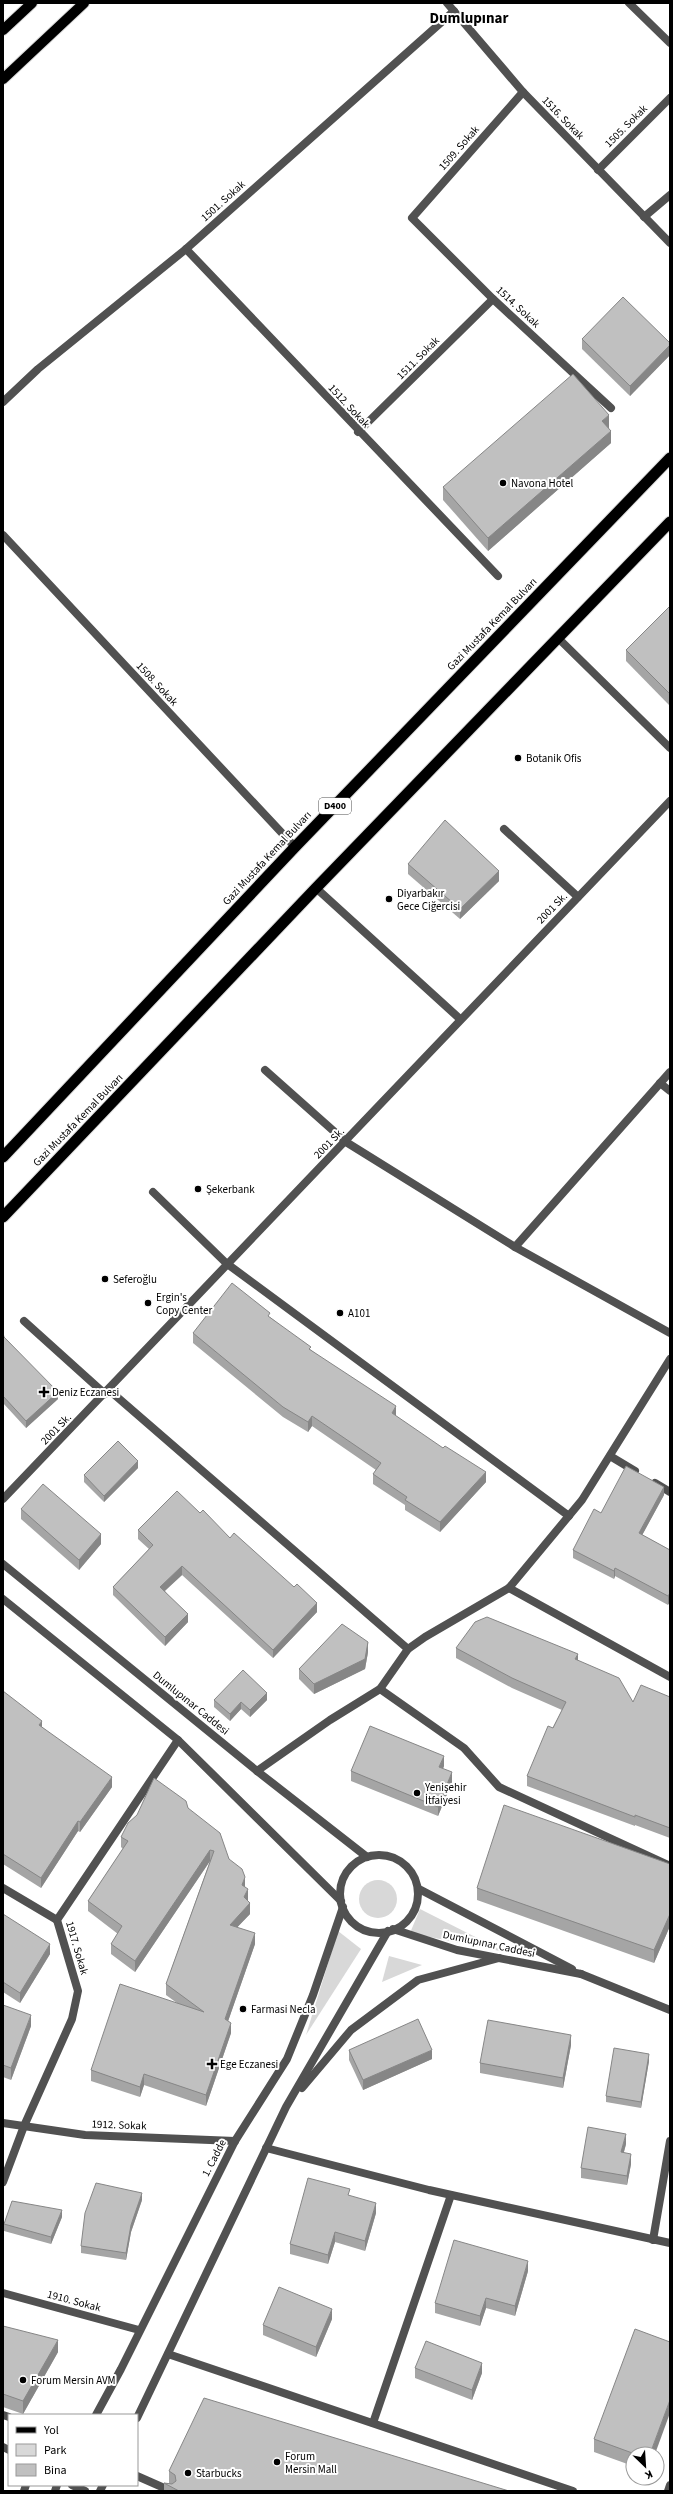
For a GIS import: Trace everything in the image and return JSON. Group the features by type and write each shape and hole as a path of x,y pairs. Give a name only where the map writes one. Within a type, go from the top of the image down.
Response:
{"highway":[{"name":"Gazi Mustafa Kemal Bulvarı","path":"3,1157 295,847 670,458"},
{"name":"Gazi Mustafa Kemal Bulvarı","path":"3,1217 316,888 670,522"}],"main road":[{"path":"3,30 32,3"},
{"path":"3,79 84,3"}],"street":[{"name":"1516. Sokak","path":"447,3 523,92 670,243"},
{"path":"629,3 670,43"},
{"name":"1501. Sokak","path":"3,402 38,369 186,249 454,11"},
{"name":"1509. Sokak","path":"412,218 523,92"},
{"name":"1505. Sokak","path":"598,170 670,98"},
{"path":"644,217 670,195"},
{"name":"1514. Sokak","path":"412,218 493,299 611,408"},
{"name":"1512. Sokak","path":"186,249 358,432 498,576"},
{"name":"1511. Sokak","path":"358,432 493,299"},
{"name":"1508. Sokak","path":"3,535 295,847"},
{"path":"558,638 670,748"},
{"name":"2001 Sk.","path":"3,1499 107,1392 226,1263 346,1142 460,1019 670,801"},
{"path":"504,829 578,898"},
{"path":"316,888 460,1019"},
{"path":"265,1070 346,1142 515,1247 670,1333"},
{"path":"515,1247 670,1072"},
{"path":"660,1083 670,1091"},
{"path":"153,1192 226,1263 569,1516"},
{"path":"24,1321 408,1649"},
{"path":"258,1771 330,1720 380,1690 408,1649 425,1637 509,1588 582,1500 670,1359"},
{"path":"610,1456 670,1492"},
{"name":"Dumlupınar Caddesi","path":"3,1564 258,1771 367,1857"},
{"path":"509,1588 670,1677"},
{"path":"3,1599 178,1740 342,1904 353,1922 363,1929 376,1932 390,1930 408,1920 414,1910 419,1889 413,1875 405,1865 394,1858 381,1855 367,1857 349,1869 343,1879 342,1904"},
{"path":"380,1690 464,1748 499,1787 670,1866"},
{"name":"1917. Sokak","path":"3,2182 24,2126 72,2019 78,1991 57,1920 178,1740"},
{"path":"3,1888 57,1920"},
{"name":"Dumlupınar Caddesi","path":"419,1889 581,1974 670,2010"},
{"name":"1. Cadde","path":"97,2414 235,2140 287,2059 313,1995 342,1904"},
{"path":"138,2416 286,2107 390,1930"},
{"name":"Dumlupınar Caddesi","path":"390,1930 457,1950 581,1974"},
{"path":"286,2107 351,2030 418,1980 499,1958"},
{"name":"1912. Sokak","path":"3,2123 85,2135 235,2140"},
{"path":"653,2240 670,2141"},
{"path":"266,2148 451,2195 670,2243"},
{"path":"373,2423 451,2195"},
{"name":"1910. Sokak","path":"3,2293 140,2330"},
{"path":"168,2354 573,2491"},
{"path":"138,2476 169,2490"},
{"path":"668,2491 670,2485"},
{"path":"74,2486 86,2491"}],"green space":[{"path":"378,1880 391,1886 397,1899 391,1912 378,1918 365,1912 359,1899 365,1886"},
{"path":"420,1909 505,1952 410,1933"},
{"path":"338,1931 361,1949 306,2035"},
{"path":"389,1956 422,1965 382,1982"}],"building":[{"path":"623,297 670,343 670,345 630,386 582,339"},
{"path":"573,374 609,415 602,421 611,431 488,538 443,487"},
{"path":"670,606 670,694 626,650"},
{"path":"445,820 499,871 460,909 408,864"},
{"path":"232,1283 270,1313 268,1316 311,1347 309,1349 396,1406 392,1413 443,1448 445,1446 486,1472 440,1522 405,1500 407,1497 373,1474 381,1463 312,1416 308,1422 283,1407 193,1333"},
{"path":"3,1336 58,1392 26,1421 3,1396"},
{"path":"118,1441 138,1461 104,1496 84,1475"},
{"path":"626,1466 664,1487 639,1533 670,1550 670,1593 668,1596 615,1568 614,1571 573,1550 594,1509 601,1513"},
{"path":"43,1484 101,1534 79,1560 21,1509"},
{"path":"177,1491 200,1513 203,1510 230,1538 234,1533 294,1587 297,1584 317,1603 273,1650 182,1566 160,1587 188,1614 165,1637 113,1587 153,1545 138,1530"},
{"path":"487,1617 578,1654 575,1659 619,1678 633,1702 641,1685 670,1697 670,1828 635,1815 635,1817 527,1776 548,1726 553,1728 566,1702 512,1678 456,1648 475,1622"},
{"path":"342,1624 368,1642 365,1659 314,1684 299,1669"},
{"path":"243,1670 267,1693 250,1710 241,1702 230,1714 214,1700"},
{"path":"3,1691 42,1721 39,1725 112,1777 80,1822 78,1821 41,1878 3,1854"},
{"path":"370,1726 444,1756 439,1767 452,1772 438,1807 351,1771"},
{"path":"154,1778 186,1801 188,1808 220,1833 229,1859 242,1869 245,1877 242,1885 248,1889 244,1897 250,1903 230,1925 255,1933 225,2019 231,2023 206,2095 144,2074 140,2087 91,2070 120,1984 204,2012 166,1984 214,1851 210,1850 135,1961 111,1944 122,1926 88,1901 128,1841 121,1837 128,1823 137,1815"},
{"path":"504,1805 670,1864 670,1914 654,1950 477,1888"},
{"path":"3,1914 50,1944 20,1993 3,1982"},
{"path":"3,2005 31,2015 11,2068 3,2065"},
{"path":"418,2019 432,2050 363,2080 349,2050"},
{"path":"488,2020 571,2035 563,2078 480,2063"},
{"path":"614,2048 649,2054 641,2102 606,2096"},
{"path":"588,2127 626,2134 621,2152 631,2154 627,2176 581,2168"},
{"path":"308,2178 350,2189 348,2195 376,2203 365,2241 335,2232 328,2255 290,2244"},
{"path":"96,2183 142,2193 131,2225 126,2253 81,2246 85,2213"},
{"path":"12,2201 62,2210 51,2237 4,2224"},
{"path":"454,2240 528,2261 515,2306 486,2298 480,2316 435,2303"},
{"path":"279,2287 332,2309 316,2347 263,2325"},
{"name":"Forum Mersin AVM","path":"3,2326 58,2340 23,2401 3,2394"},
{"path":"635,2329 670,2342 670,2400 653,2446 625,2446 625,2450 594,2439"},
{"path":"426,2341 482,2363 472,2390 415,2368"},
{"name":"Forum Mersin Mall","path":"204,2398 509,2491 179,2491 164,2483 172,2484 176,2481 175,2475 169,2471"}],"place":[{"name":"Navona Hotel","path":"503,483"},
{"name":"Botanik Ofis","path":"518,758"},
{"name":"Diyarbakır Gece Ciğercisi","path":"389,899"},
{"name":"Şekerbank","path":"198,1189"},
{"name":"Seferoğlu","path":"105,1279"},
{"name":"Ergin's Copy Center","path":"148,1303"},
{"name":"A101","path":"340,1313"},
{"name":"Deniz Eczanesi","path":"44,1392"},
{"name":"Yenişehir İtfaiyesi","path":"417,1793"},
{"name":"Farmasi Necla","path":"243,2009"},
{"name":"Ege Eczanesi","path":"212,2064"},
{"name":"Forum Mersin AVM","path":"23,2380"},
{"name":"Forum Mersin Mall","path":"277,2462"},
{"name":"Starbucks","path":"188,2473"}],"district":[{"name":"Dumlupınar","path":"469,18"}]}
